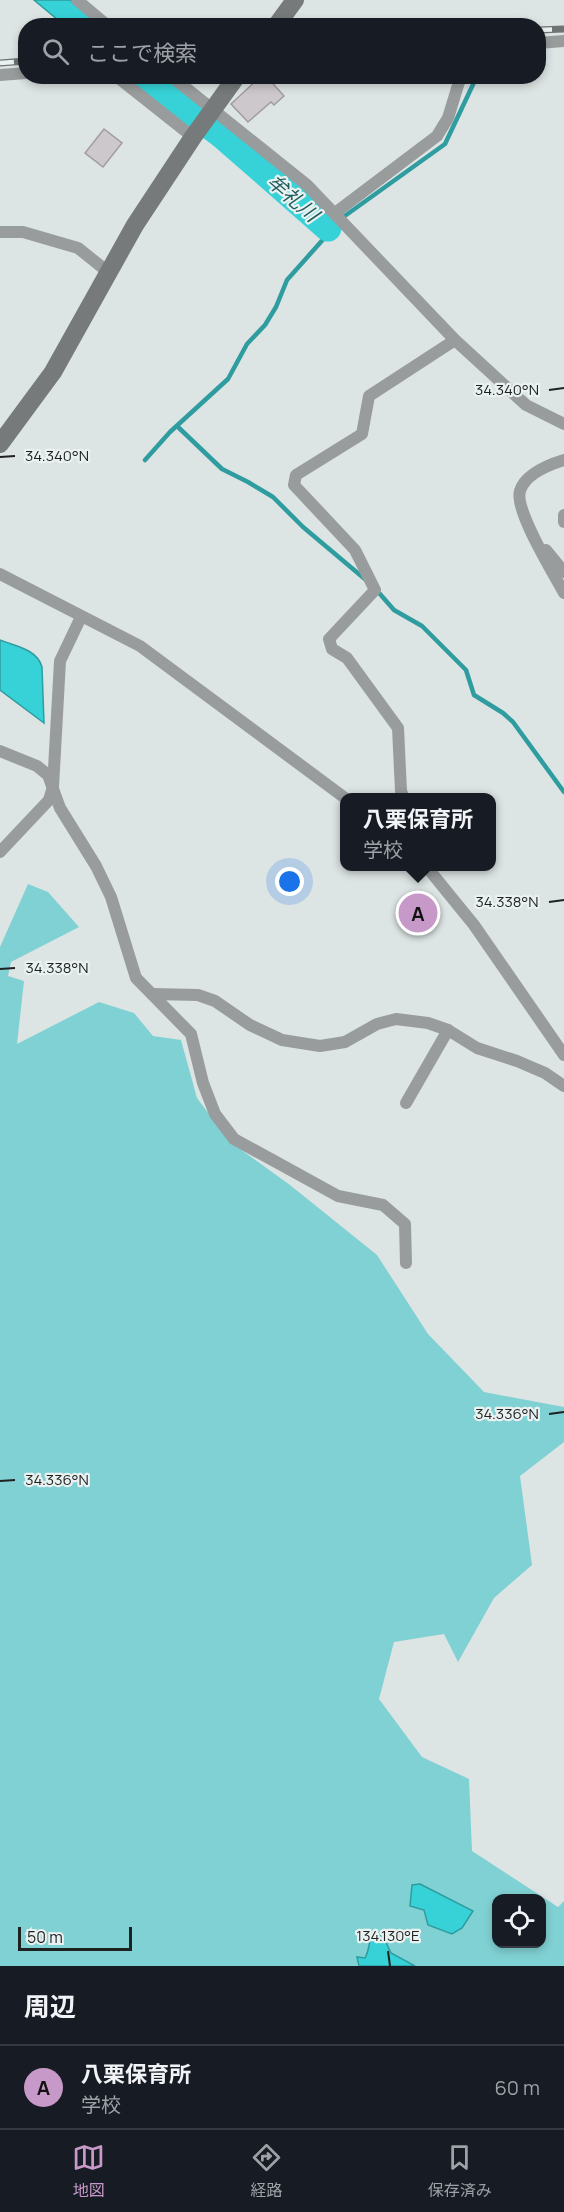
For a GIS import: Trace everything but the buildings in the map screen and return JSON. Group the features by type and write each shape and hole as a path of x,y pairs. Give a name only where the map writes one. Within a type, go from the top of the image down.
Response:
{"street":[{"path":"77,0 98,18"},
{"path":"282,18 295,0"},
{"path":"546,42 564,41"},
{"path":"0,75 18,74"},
{"path":"126,84 194,136"},
{"path":"181,84 307,185 455,340 526,405 564,424"},
{"path":"0,444 53,372 135,225 231,84"},
{"path":"335,213 437,136 448,118 458,84"},
{"path":"0,232 23,232 78,248 108,272"},
{"path":"402,793 398,728 346,658 332,649 329,639 375,590 355,550 294,485 296,475 362,434 369,396 455,340"},
{"path":"564,460 529,477 519,492 520,507 531,532 564,594"},
{"path":"564,515 564,522"},
{"path":"531,532 564,572"},
{"path":"0,574 140,646 340,794"},
{"path":"0,852 49,800 53,787 60,661 66,644 81,617"},
{"path":"0,751 38,766 48,775 60,808 96,866 111,897 136,978 191,1034 203,1083 215,1114 234,1139 338,1196 383,1205 405,1224 406,1263"},
{"path":"429,871 474,925 564,1055"},
{"path":"153,994 198,995 215,1001 250,1024 282,1040 320,1046 345,1041 377,1024 396,1019 428,1023 448,1030 477,1048 545,1073 564,1086"},
{"path":"406,1103 448,1030"}],"shaded area":[{"path":"34,0 70,0 92,18 56,18"},
{"path":"0,640 25,649 39,661 42,667 44,723 0,690"},
{"path":"28,884 48,892 79,927 11,962 8,976 24,981 17,1044 99,1002 134,1013 153,1036 181,1040 197,1098 229,1141 290,1185 377,1255 428,1334 484,1392 564,1407 564,1442 520,1476 532,1565 494,1598 458,1662 444,1634 394,1642 379,1699 422,1757 469,1779 472,1851 538,1894 492,1894 492,1948 546,1948 546,1899 558,1907 564,1901 564,1966 0,1966 0,947"},
{"path":"420,1884 473,1911 462,1928 452,1934 428,1925 424,1910 410,1906 412,1885"},
{"path":"373,1933 383,1936 391,1953 415,1966 359,1966 357,1957 365,1958"}],"waterway":[{"name":"牟礼川","path":"155,84 223,136 328,228"},
{"path":"145,460 170,432 228,379 247,344 265,325 276,307 287,280 327,235 328,228 445,144 473,84"},
{"path":"178,427 222,469 273,497 303,527 366,580"},
{"path":"380,594 394,610 422,626 466,670 474,695 513,722 564,792"}],"railway":[{"path":"546,30 564,29"},
{"path":"0,63 18,62"}],"place":[{"name":"八栗保育所","path":"418,913"}]}
